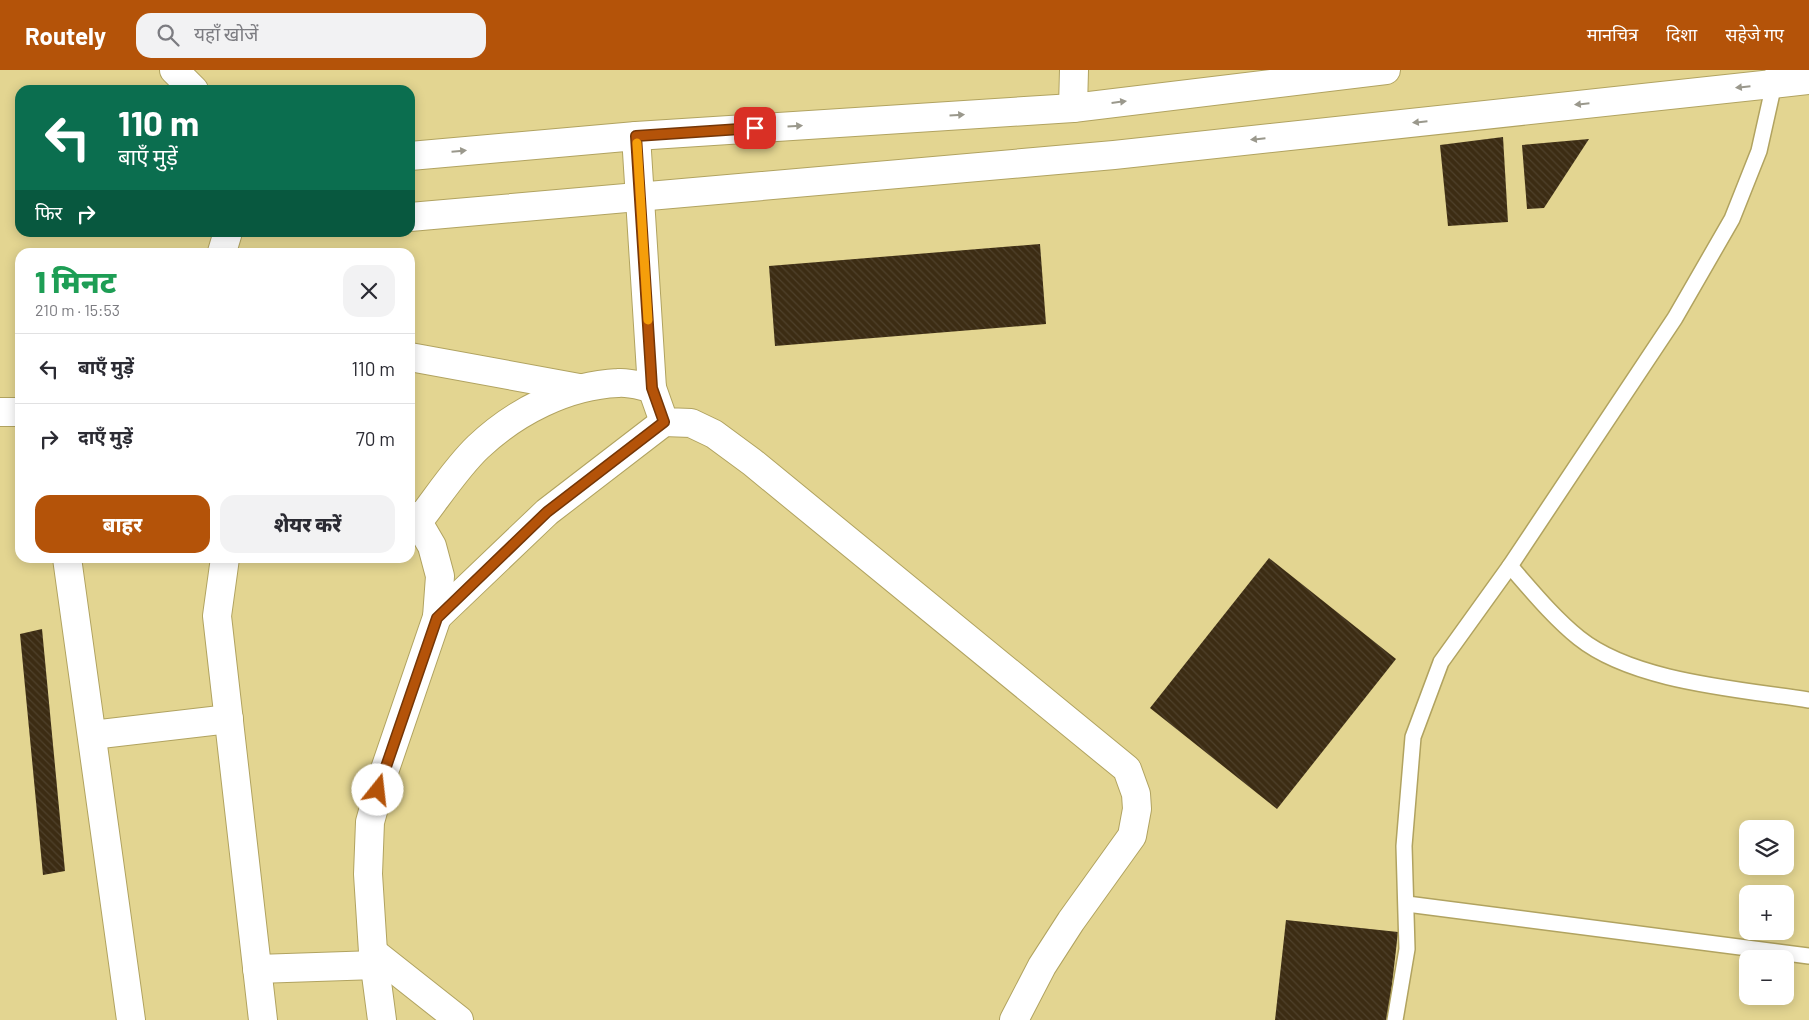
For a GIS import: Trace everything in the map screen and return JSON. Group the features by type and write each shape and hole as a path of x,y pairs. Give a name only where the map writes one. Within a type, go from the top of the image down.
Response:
{"street":[{"path":"174,70 189,85"},
{"path":"1073,108 1074,70"},
{"path":"415,156 636,136 1073,108 1386,70"},
{"path":"415,217 1114,155 1774,77 1809,80"},
{"path":"636,136 652,388 664,422"},
{"path":"415,358 585,389"},
{"path":"415,517 477,448 510,421 553,397 619,382 652,388"},
{"path":"0,412 15,412"},
{"path":"437,618 547,512 664,422 691,423 714,434 745,457 1127,769 1136,794 1137,809 1132,836 1070,921 1042,966 1014,1020"},
{"path":"382,1020 368,874 370,822 383,775 437,618 440,576 432,546 415,520"},
{"path":"68,563 131,1020"},
{"path":"224,563 217,616 263,1020"},
{"path":"92,735 229,720"},
{"path":"257,969 375,958 460,1020"}],"lane":[{"path":"1395,1020 1407,949 1404,846 1413,737 1441,662 1510,566 1675,318 1732,219 1759,151 1774,77"},
{"path":"1510,566 1549,611 1580,638 1614,660 1661,676 1809,700"},
{"path":"1407,904 1809,956"}],"building":[{"path":"1503,137 1508,222 1448,226 1440,145"},
{"path":"1589,139 1544,208 1527,209 1522,145"},
{"path":"1040,244 1046,324 775,346 769,266"},
{"path":"1269,558 1396,659 1277,809 1150,708"},
{"path":"42,629 65,871 43,875 20,634"},
{"path":"1286,920 1398,932 1388,1020 1275,1020"}],"slow traffic":[{"path":"637,143 648,320"}],"route":[{"path":"378,790 437,618 547,512 664,422 652,388 636,136 755,128"}]}
